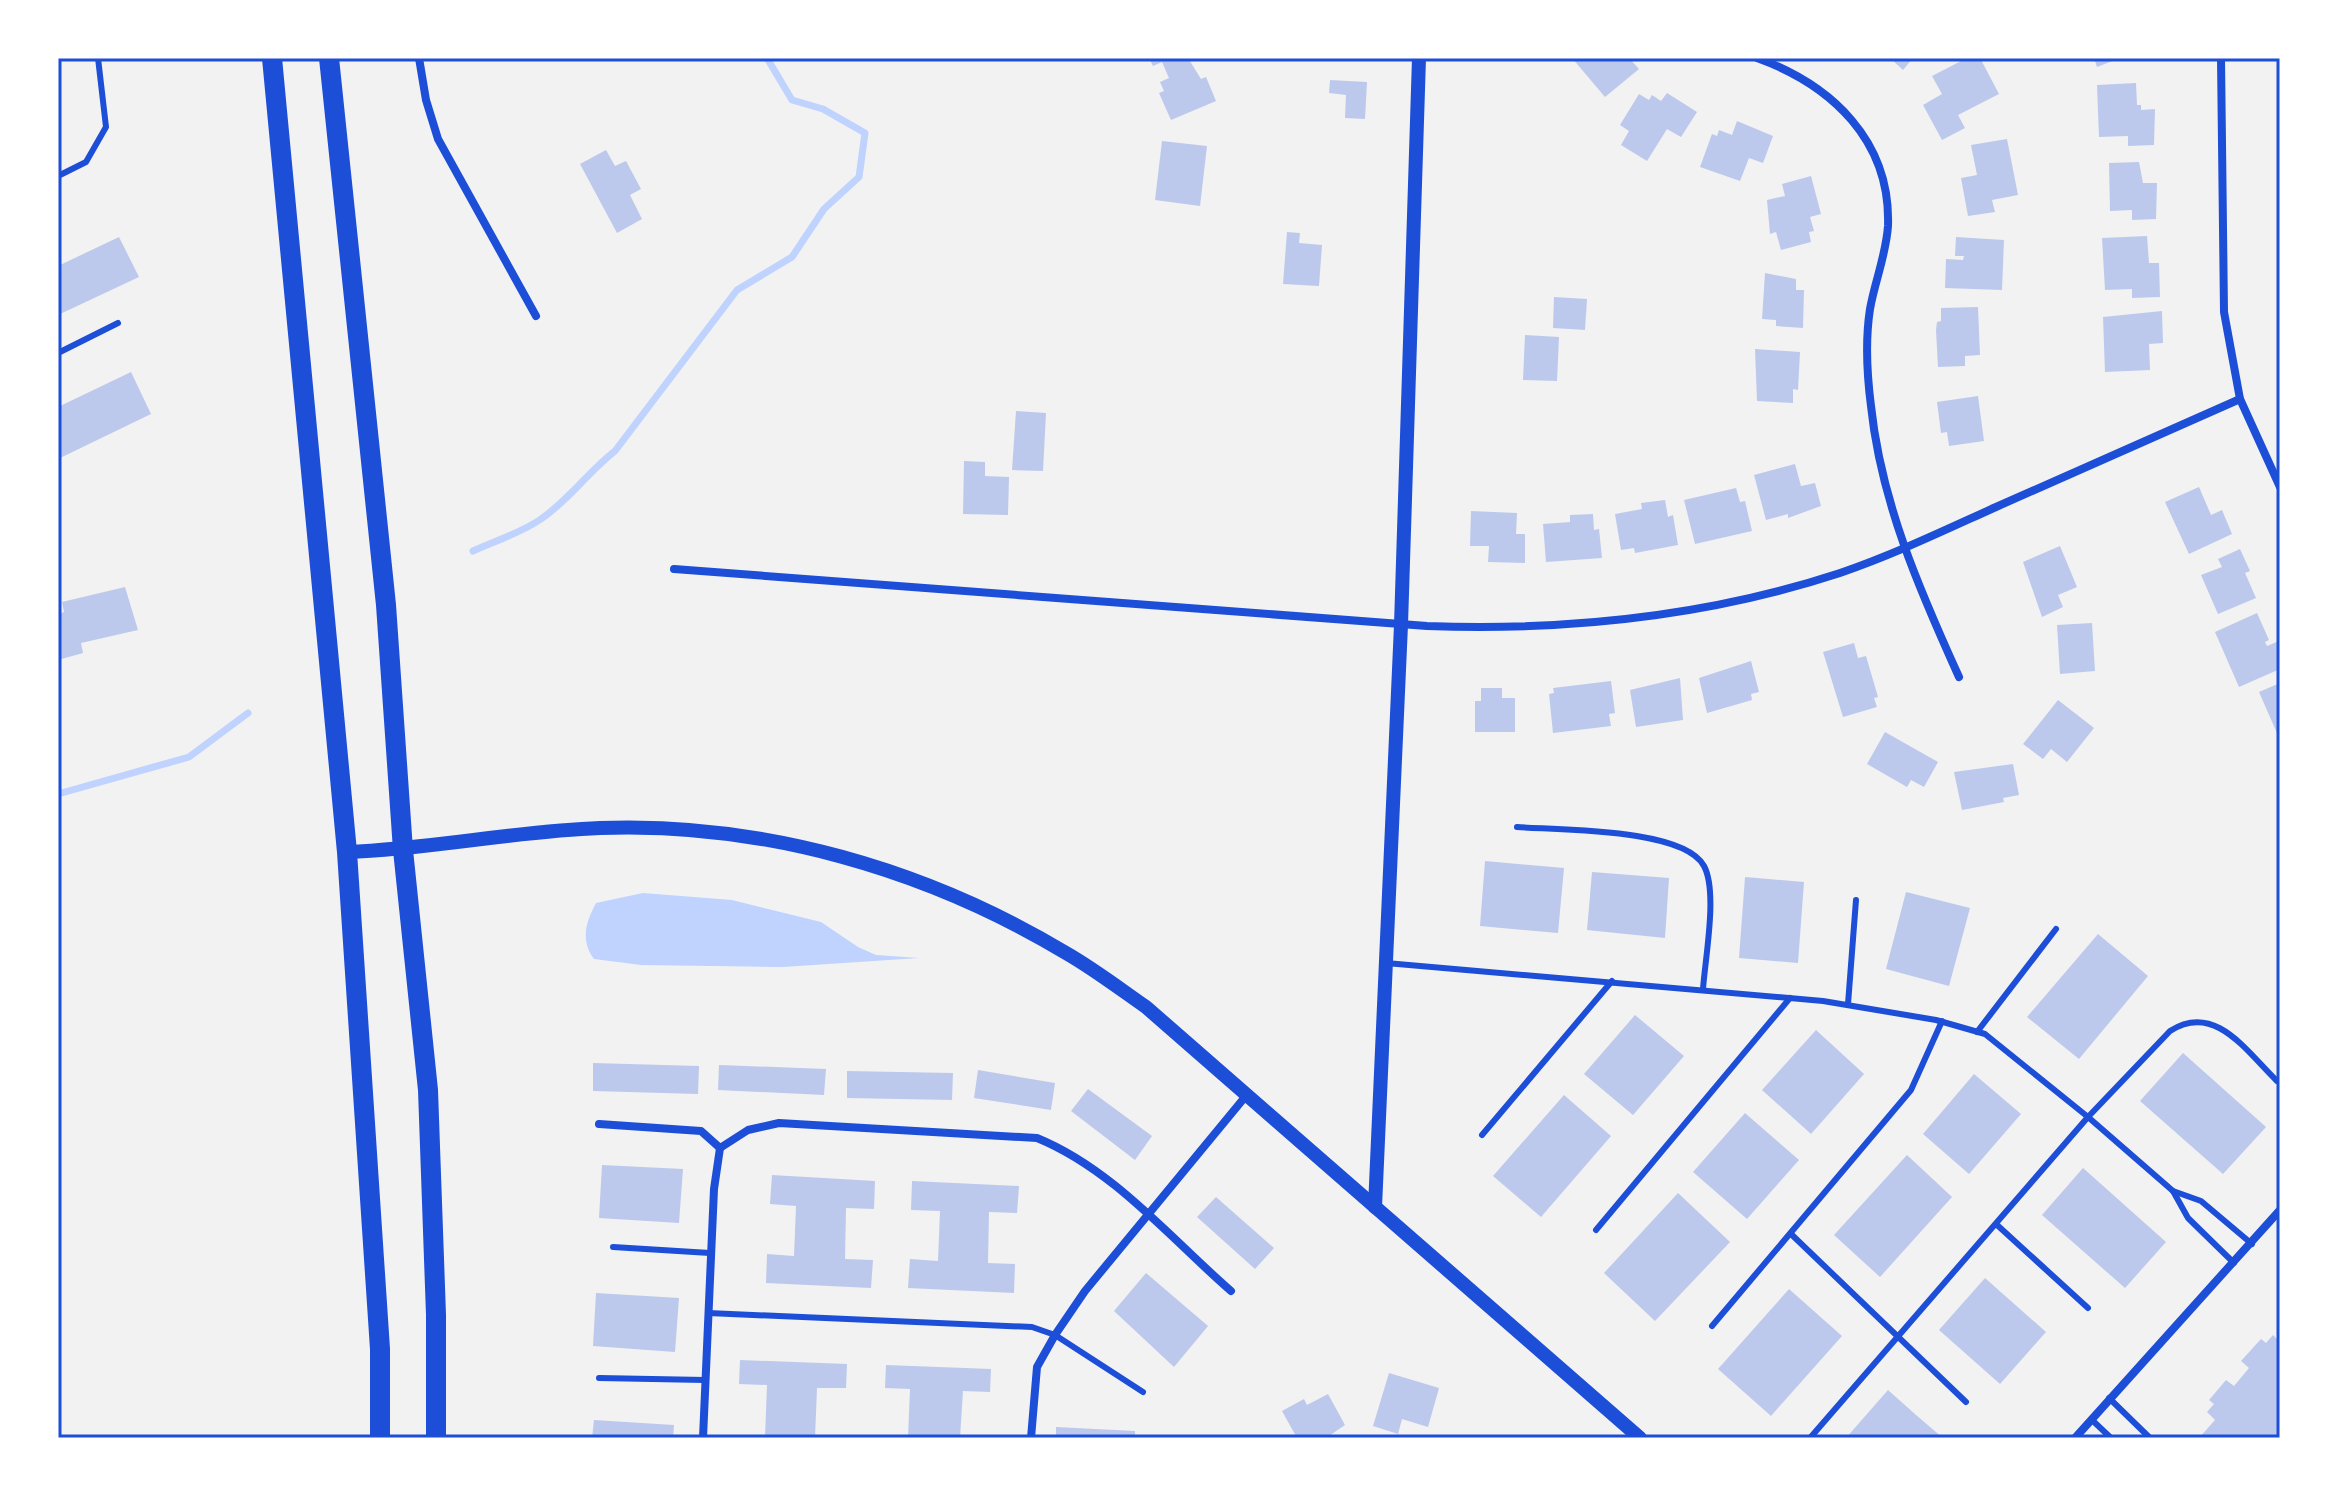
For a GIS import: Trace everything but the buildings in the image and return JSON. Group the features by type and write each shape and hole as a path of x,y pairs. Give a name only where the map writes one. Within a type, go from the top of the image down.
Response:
{"main road":[{"path":"272,58 347,852 380,1349 380,1438"},
{"path":"329,58 386,605 403,850 428,1090 436,1315 436,1438"}],"street":[{"path":"419,58 426,100 438,139 536,316"},
{"path":"1375,1207 1401,625 1419,58"},
{"path":"1757,58 1789,69 1821,89 1850,114 1870,141 1882,175 1888,223 1886,250 1870,311 1867,352 1870,405 1888,499 1924,600 1959,677"},
{"path":"2221,58 2224,312 2240,399 2280,487"},
{"path":"674,569 1401,625 1537,628 1667,614 1840,573 1907,547 2240,399"},
{"path":"347,852 403,850 602,828 688,829 773,840 896,872 984,908 1067,953 1146,1007 1245,1097 1640,1438"},
{"path":"1031,1438 1037,1367 1055,1335 1147,1215 1245,1097"},
{"path":"720,1148 748,1130 779,1123 1037,1138 1068,1151 1147,1215 1231,1291"},
{"path":"599,1124 701,1131 720,1148"},
{"path":"703,1438 710,1253 720,1148"},
{"path":"2075,1438 2280,1210"}],"lane":[{"path":"58,176 86,162 106,127 98,58"},
{"path":"58,353 118,323"},
{"path":"1517,827 1656,839 1687,849 1704,866 1709,893 1703,989"},
{"path":"1848,1004 1856,900"},
{"path":"1977,1032 2056,929"},
{"path":"1386,963 1848,1004 1942,1021 1985,1034 2173,1191 2188,1218 2234,1263"},
{"path":"1482,1135 1612,981"},
{"path":"1596,1230 1790,998"},
{"path":"1810,1438 2088,1117 2170,1031 2184,1022 2201,1019 2221,1028 2277,1081"},
{"path":"1712,1326 1911,1090 1942,1021"},
{"path":"2173,1191 2201,1201 2252,1244"},
{"path":"1996,1224 2088,1308"},
{"path":"1791,1234 1966,1402"},
{"path":"613,1247 710,1253"},
{"path":"708,1313 1032,1327 1055,1335 1143,1392"},
{"path":"599,1378 705,1380"},
{"path":"2109,1398 2150,1438"},
{"path":"2092,1420 2111,1438"}],"water":[{"path":"643,893 732,900 821,922 858,947 876,955 919,958 783,967 641,965 594,959 587,945 586,931 596,903"}],"waterway":[{"path":"473,551 541,519 615,451 737,290 792,257 824,209 859,177 865,133 823,109 792,100 767,58"},
{"path":"58,794 189,757 248,713"}]}
